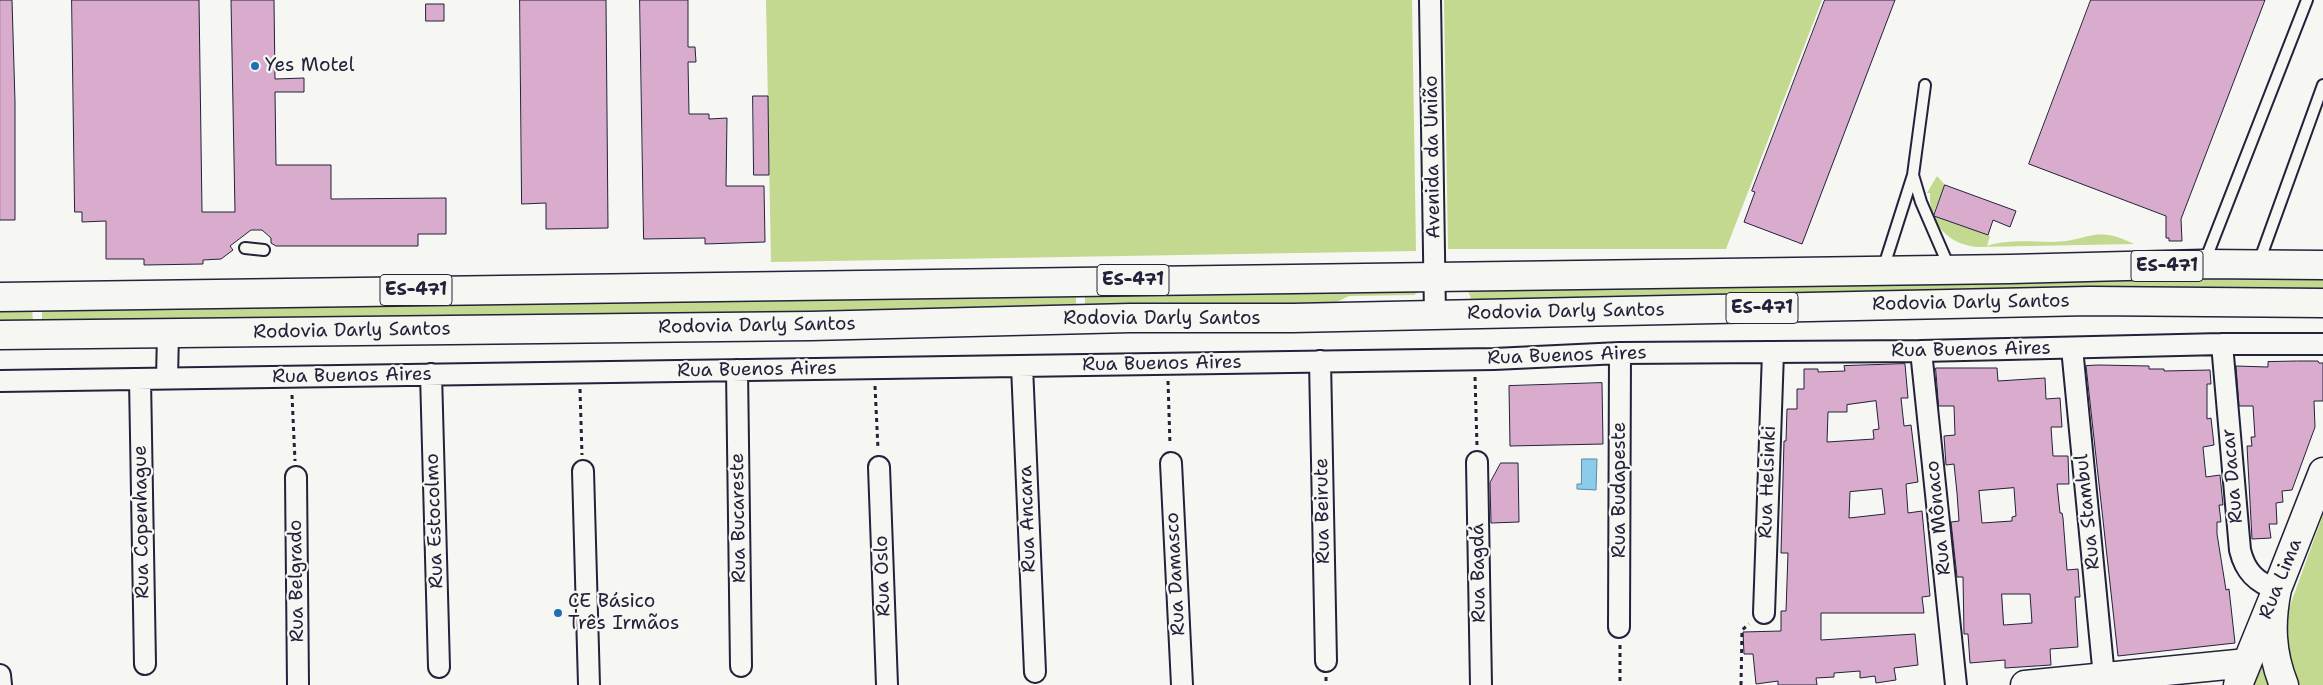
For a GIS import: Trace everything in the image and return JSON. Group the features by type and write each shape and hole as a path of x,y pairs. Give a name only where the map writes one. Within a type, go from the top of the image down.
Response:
{"main road":[{"name":"Rodovia Darly Santos","path":"0,297 1883,269 1950,270 2203,264 2323,265"},
{"name":"Rodovia Darly Santos","path":"0,335 1435,315 2090,301 2312,304"},
{"path":"2312,304 2323,319"},
{"name":"Rua Lima","path":"2243,674 2323,472"},
{"path":"2277,589 2272,623 2272,640 2284,685"},
{"path":"2025,685 2104,677 2243,674"}],"street":[{"name":"Avenida da União","path":"1430,0 1435,315"},
{"path":"166,378 168,333"},
{"name":"Rua Buenos Aires","path":"0,381 1320,362 1475,359 1620,353 1922,352 2222,344 2323,344"},
{"name":"Rua Dacar","path":"2222,344 2240,550 2246,569 2252,576 2260,582 2277,589"},
{"name":"Rua Stambul","path":"2072,348 2104,677"},
{"name":"Rua Helsinki","path":"1764,613 1773,352"},
{"name":"Rua Mônaco","path":"1922,352 1956,685"},
{"name":"Rua Budapeste","path":"1619,627 1620,353"},
{"name":"Rua Beirute","path":"1320,362 1326,661"},
{"name":"Rua Ancara","path":"1022,366 1035,672"},
{"name":"Rua Bucareste","path":"737,370 741,666"},
{"name":"Rua Estocolmo","path":"431,374 440,667"},
{"name":"Rua Copenhague","path":"140,379 145,664"},
{"name":"Rua Bagdá","path":"1477,462 1481,685"},
{"name":"Rua Damasco","path":"1171,463 1182,685"},
{"name":"Rua Oslo","path":"879,468 887,685"},
{"path":"583,471 589,685"},
{"name":"Rua Belgrado","path":"296,477 298,685"},
{"path":"0,675 0,685"}],"lane":[{"path":"2203,264 2307,0"},
{"path":"2258,265 2323,84"},
{"path":"1883,269 1913,175 1925,85"},
{"path":"1913,175 1920,202 1950,270"},
{"path":"245,248 264,250"}],"path":[{"path":"1475,359 1477,462"},
{"path":"1168,364 1171,463"},
{"path":"874,368 879,468"},
{"path":"580,372 583,471"},
{"path":"292,377 296,477"},
{"path":"1741,685 1742,630 1764,613"},
{"path":"1619,627 1620,685"}],"green space":[{"path":"766,0 1412,0 1416,251 771,262"},
{"path":"1444,0 1822,0 1726,249 1448,249"},
{"path":"1937,176 1945,185 1933,215 1930,193 1927,193"},
{"path":"1933,215 1990,236 1987,246 2012,242 2075,240 2100,235 2109,235 2134,244 1977,247 1957,242 1949,237 1942,230"},
{"path":"2323,276 2323,291 1472,302 1468,290"},
{"path":"1423,289 1414,295 1349,296 1328,306 1085,310 1085,291"},
{"path":"1076,291 1076,310 42,324 42,305"},
{"path":"0,306 32,306 33,324 0,324"},
{"path":"2323,515 2323,685 2296,685 2284,645 2288,611"},
{"path":"2265,658 2273,685 2249,685 2257,663"}],"water":[{"path":"1582,459 1597,459 1596,490 1577,489 1577,484 1581,484"}],"building":[{"path":"0,0 12,0 15,102 15,220 0,220"},
{"path":"72,0 199,0 202,212 235,212 231,0 274,0 275,79 304,78 304,92 275,92 276,165 331,165 331,199 446,198 446,234 418,234 418,246 276,246 271,243 271,238 262,230 251,230 230,246 233,250 221,259 203,260 203,264 144,265 144,259 106,259 106,221 82,222 82,212 75,212"},
{"path":"520,0 606,0 608,228 546,229 546,203 522,204"},
{"path":"640,0 688,0 688,47 695,47 696,62 688,62 689,114 709,114 709,119 727,118 726,186 764,186 765,242 705,244 705,238 644,239"},
{"path":"1825,0 1895,0 1802,244 1744,222 1755,192 1752,191"},
{"path":"2091,0 2265,0 2181,219 2182,241 2169,241 2169,238 2166,238 2166,216 2029,164"},
{"path":"426,4 444,4 444,21 426,21"},
{"path":"753,96 768,96 769,175 754,175"},
{"path":"1945,185 2016,211 2010,227 1993,220 1988,235 1934,216"},
{"path":"2318,361 2323,363 2323,401 2314,401 2315,427 2292,490 2282,491 2283,502 2276,503 2277,524 2269,524 2271,538 2252,539 2247,446 2252,446 2251,437 2255,437 2253,406 2239,406 2236,366 2268,367 2268,362"},
{"path":"1905,364 1908,398 1901,398 1904,426 1911,425 1918,482 1906,484 1908,513 1922,511 1930,596 1922,597 1924,613 1821,613 1821,640 1915,634 1918,665 1894,668 1896,680 1876,683 1875,676 1860,678 1860,671 1834,673 1834,677 1816,678 1817,685 1778,685 1778,681 1756,684 1753,654 1744,654 1743,632 1781,631 1781,611 1786,611 1788,553 1781,553 1784,441 1786,441 1787,409 1797,409 1797,389 1804,389 1804,369 1818,369 1818,372 1845,371 1844,366","holes":["1876,401 1879,429 1873,430 1874,439 1827,442 1828,412 1847,412 1847,405","1882,489 1885,514 1849,518 1850,492"]},
{"path":"2086,366 2149,366 2149,369 2164,369 2164,371 2210,370 2211,384 2207,384 2207,419 2211,418 2214,445 2203,447 2206,477 2220,475 2223,505 2219,505 2221,522 2217,522 2217,534 2226,590 2229,589 2235,643 2118,656"},
{"path":"1936,368 1997,368 1998,381 2045,378 2046,399 2060,398 2062,427 2051,427 2053,456 2068,456 2069,484 2057,484 2060,513 2062,513 2063,518 2067,570 2078,569 2080,597 2075,597 2078,647 2050,649 2051,665 2005,668 2005,660 1970,663 1968,634 1964,634 1963,577 1957,577 1951,522 1959,521 1954,464 1946,465 1944,436 1955,435 1954,406 1939,406","holes":["2014,488 2016,516 2012,517 2012,521 1982,523 1979,491","2002,594 2030,594 2032,623 2004,625"]},
{"path":"1602,383 1603,444 1510,446 1509,386"},
{"path":"1501,463 1518,463 1519,522 1491,523 1490,483"}],"place":[{"name":"Yes Motel","path":"255,66"},
{"name":"CE Básico Três Irmãos","path":"558,613"}]}
